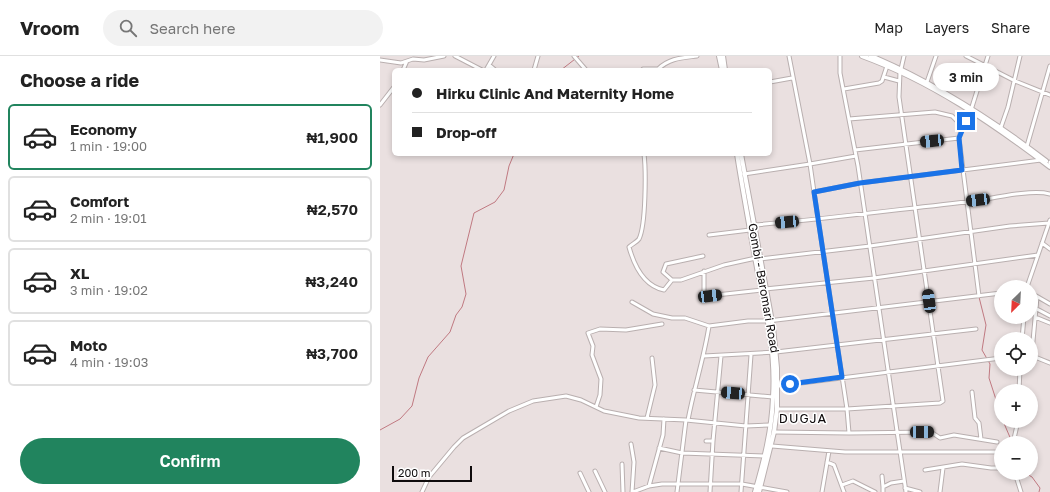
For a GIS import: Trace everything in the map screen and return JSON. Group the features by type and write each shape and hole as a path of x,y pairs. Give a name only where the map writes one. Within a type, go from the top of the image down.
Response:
{"main road":[{"path":"719,56 722,68"},
{"path":"723,56 725,68"},
{"path":"862,56 900,70 971,109 1050,167"},
{"path":"871,56 927,82 1001,127 1050,163"},
{"name":"Gombi - Baromari Road","path":"738,156 744,174 754,225 758,259 770,321 777,386 777,409 772,446 759,489 755,492"},
{"name":"Gombi - Baromari Road","path":"740,156 750,230 758,259"},
{"name":"Gombi - Baromari Road","path":"759,489 770,425 773,397 774,352"}],"street":[{"path":"380,60 401,63 413,59 424,60 444,56"},
{"path":"455,56 478,68"},
{"path":"487,68 494,56"},
{"path":"535,68 538,56"},
{"path":"574,56 584,68"},
{"path":"659,68 669,60 679,57 697,56"},
{"path":"789,56 792,78 810,164 847,409 849,433"},
{"path":"840,56 840,73 855,150 865,213 905,490 920,492"},
{"path":"777,409 847,409 894,407 943,402 902,113 899,81 904,56"},
{"path":"927,82 936,56"},
{"path":"966,56 1015,81 1050,95"},
{"path":"979,296 959,138 962,126 971,109 988,56"},
{"path":"1001,127 1015,81 1020,56"},
{"path":"404,68 406,61"},
{"path":"489,64 493,68"},
{"path":"844,89 879,83 884,77 887,66"},
{"path":"1027,146 1050,66"},
{"path":"884,77 899,81"},
{"path":"772,82 792,78"},
{"path":"380,105 392,90"},
{"path":"849,119 902,113 934,112 947,114 957,119 962,126"},
{"path":"855,150 959,138"},
{"path":"644,156 646,185 641,230 638,240 630,247 641,275 645,279 664,290 672,280"},
{"path":"744,174 856,156"},
{"path":"814,192 860,183 1041,160"},
{"path":"754,225 818,219 1037,193 1050,194"},
{"path":"703,256 666,264 663,272 672,280 680,280 704,271 758,259 823,250 870,246 971,231 1049,222 1029,280"},
{"path":"708,235 750,230"},
{"path":"1042,243 1050,249"},
{"path":"704,271 704,292 707,296 874,278 1038,254"},
{"path":"632,302 653,314 672,318 685,318 709,326 748,321 770,321 994,294"},
{"path":"1038,298 1050,304"},
{"path":"1038,310 1050,316"},
{"path":"1038,318 1050,323"},
{"path":"596,407 600,395 601,379 592,355 593,346 588,333 600,329 626,330 662,324"},
{"path":"1034,324 1032,354 1050,363"},
{"path":"677,492 687,420 704,356 709,326"},
{"path":"704,356 751,355 976,329"},
{"path":"741,492 751,355"},
{"path":"710,492 714,423 721,356"},
{"path":"647,418 655,385 652,358"},
{"path":"777,386 994,359"},
{"path":"694,390 773,397"},
{"path":"972,392 975,418 979,423 981,439"},
{"path":"422,492 429,477 454,447 473,432 509,411 533,401 566,396 581,400 617,414 647,418 687,420 746,426 770,425"},
{"path":"650,486 664,430 664,419"},
{"path":"774,432 931,432 940,438 954,435 994,441"},
{"path":"706,441 713,441"},
{"path":"631,444 634,462 633,492 650,486 662,484 742,484 759,489 787,492"},
{"path":"772,446 829,451 900,453 994,452"},
{"path":"659,448 682,453 765,456"},
{"path":"822,492 829,451"},
{"path":"828,462 834,464 844,492"},
{"path":"622,464 623,492"},
{"path":"925,470 962,464 994,468"},
{"path":"940,492 942,468"},
{"path":"594,471 605,492"},
{"path":"580,473 589,492"},
{"path":"882,476 883,492"},
{"path":"1018,480 1022,492"},
{"path":"842,485 854,481 875,492"},
{"path":"883,487 891,483 904,481"}],"waterway":[{"path":"564,68 579,56"},
{"path":"380,430 400,419 412,406 419,378 428,357 450,332 456,315 462,307 466,294 461,266 474,213 495,202 504,190 509,166 513,156"},
{"path":"979,297 986,325 982,350 990,364 989,378 994,393"},
{"path":"1006,428 1009,436"},
{"path":"1034,480 1040,488 1039,492"}],"district":[{"name":"DUGJA","path":"803,418"}],"route":[{"path":"790,384 842,377 814,192 860,183 962,170 959,138 962,126 966,121"}]}
